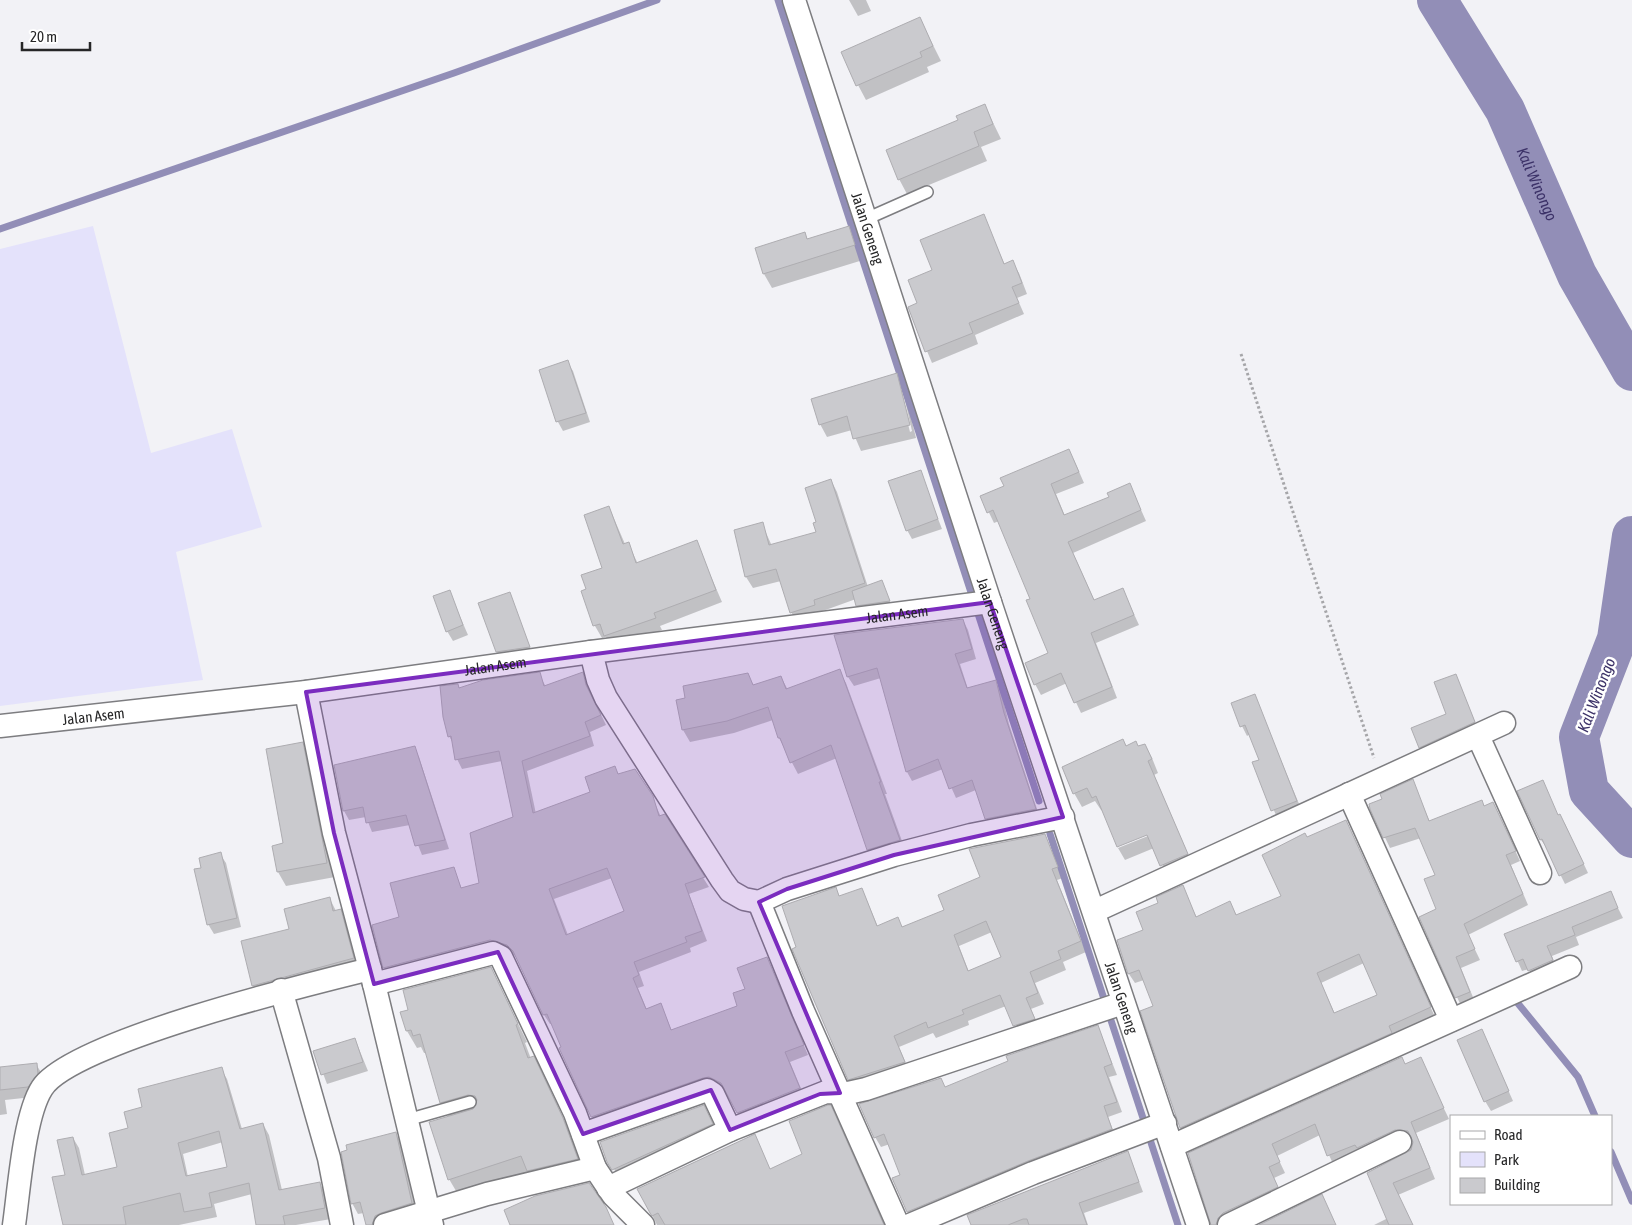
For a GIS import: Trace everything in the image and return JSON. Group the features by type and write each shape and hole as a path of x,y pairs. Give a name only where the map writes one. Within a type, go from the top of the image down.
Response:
{"street":[{"name":"Jalan Geneng","path":"794,0 990,602 1095,911 1111,1007 1151,1128 1172,1146 1198,1225"},
{"name":"Jalan Asem","path":"0,726 306,692 591,652 990,602"},
{"path":"591,652 598,680 606,698 658,776 713,867 730,891 744,899 759,902 796,885 894,855 971,835 1063,817"},
{"path":"306,692 334,833 372,976 430,1218"},
{"path":"1095,911 1504,723"},
{"path":"1478,736 1540,874"},
{"path":"1349,794 1451,1020"},
{"path":"759,902 803,1012 898,1225"},
{"path":"14,1225 31,1113 40,1090 48,1079 63,1068 99,1052 175,1024 281,990 497,954 501,957 560,1078 584,1134 595,1168 608,1188 643,1225"},
{"path":"1172,1146 1570,967"},
{"path":"281,990 329,1158 342,1225"},
{"path":"608,1188 730,1130 826,1092 840,1093 866,1089 1111,1007"},
{"path":"584,1134 707,1090 713,1094 730,1130"},
{"path":"910,1225 1033,1173 1151,1128"},
{"path":"1229,1225 1400,1142"},
{"path":"386,1225 430,1218 487,1194 595,1168"}],"lane":[{"path":"866,219 927,192"},
{"path":"407,1120 470,1102"}],"path":[{"path":"1241,354 1381,780"}],"highlighted area":[{"path":"990,602 1063,817 894,855 787,889 759,902 840,1093 820,1094 730,1130 711,1090 583,1134 498,952 374,984 334,833 306,692"}],"green space":[{"path":"93,226 151,453 232,429 262,527 176,552 203,680 0,706 0,249"}],"building":[{"path":"920,17 933,46 920,52 922,57 856,86 841,52"},
{"path":"985,104 993,124 974,132 979,146 898,180 886,150 958,120 956,116"},
{"path":"984,214 1004,264 1013,260 1022,283 1012,287 1019,303 969,323 973,333 925,352 908,307 917,303 908,280 932,270 920,240"},
{"path":"849,226 855,245 763,274 755,248 805,232 807,239"},
{"path":"568,360 586,413 556,422 539,370"},
{"path":"897,373 910,425 853,439 847,416 819,425 811,399"},
{"path":"1069,449 1079,472 1051,484 1064,515 1109,497 1107,493 1130,483 1141,510 1068,542 1094,600 1123,588 1134,615 1091,633 1112,687 1074,703 1061,673 1034,685 1025,663 1048,653 1026,600 1030,599 993,510 987,513 980,496 1004,486 1000,478"},
{"path":"921,470 938,519 906,531 888,481"},
{"path":"831,479 865,583 814,600 815,605 790,613 776,569 745,577 734,530 763,522 769,545 816,532 813,523 816,522 805,488"},
{"path":"609,506 623,544 629,542 636,563 697,540 716,590 654,613 656,618 604,636 600,624 593,626 581,591 586,589 581,575 602,568 584,515"},
{"path":"882,580 890,601 856,606 852,591"},
{"path":"450,590 463,625 446,632 433,596"},
{"path":"510,592 530,647 496,652 478,603"},
{"path":"963,619 972,649 955,654 967,688 996,680 1004,713 1036,809 985,819 972,780 949,789 938,759 906,772 877,668 847,677 834,635"},
{"path":"840,669 900,840 867,850 831,745 790,763 780,738 778,738 768,707 727,721 682,730 676,700 685,698 683,686 748,673 753,685 781,676 786,689"},
{"path":"540,672 544,686 583,672 586,685 601,715 585,722 590,736 522,761 533,813 590,792 585,777 615,766 618,774 635,769 653,796 659,816 665,814 705,877 685,884 702,931 685,937 687,942 634,962 639,975 633,978 646,1009 661,1003 671,1030 737,1006 733,993 745,989 737,968 767,957 804,1045 785,1052 800,1088 737,1113 721,1083 709,1077 591,1117 559,1048 561,1047 547,1014 543,1015 513,951 507,945 490,940 383,968 372,925 399,917 390,883 454,867 461,888 479,883 470,833 513,817 499,751 455,760 451,736 448,737 443,717 440,686 458,684 459,688 483,680","holes":["607,868 624,911 566,935 549,889"]},
{"path":"1456,674 1475,722 1419,748 1411,728 1446,714 1434,682"},
{"path":"1255,694 1297,801 1271,811 1252,762 1259,760 1245,725 1240,727 1231,703"},
{"path":"1123,739 1126,746 1136,741 1138,746 1145,744 1152,759 1148,761 1188,854 1160,866 1147,835 1117,847 1096,796 1092,798 1087,788 1073,794 1062,767"},
{"path":"303,742 327,863 277,872 272,846 283,843 266,749"},
{"path":"415,746 445,840 415,846 406,815 366,823 363,807 343,811 334,765"},
{"path":"1413,779 1429,821 1482,800 1484,806 1493,802 1516,851 1506,855 1523,894 1464,924 1475,949 1456,957 1470,992 1455,998 1419,917 1436,909 1424,879 1435,875 1415,828 1383,838 1369,804 1382,799 1380,794"},
{"path":"1543,780 1558,815 1560,814 1584,864 1559,876 1517,791"},
{"path":"1346,820 1431,1007 1389,1026 1392,1033 1180,1128 1140,1011 1153,1006 1139,970 1128,974 1117,940 1143,930 1136,912 1158,903 1156,897 1183,885 1196,917 1230,901 1236,915 1281,896 1262,855 1305,833 1307,837","holes":["1359,954 1377,995 1334,1013 1317,973"]},
{"path":"1045,834 1058,867 1052,869 1081,941 1058,951 1061,959 1030,972 1038,993 1026,998 1035,1019 1013,1026 1000,995 962,1010 964,1014 928,1028 926,1022 894,1036 905,1062 848,1080 792,949 796,947 782,906 836,887 839,896 862,888 877,926 898,917 902,927 944,910 938,895 980,877 969,849","holes":["986,921 1001,957 968,971 954,935"]},
{"path":"221,852 237,918 207,925 194,869 201,868 199,858"},
{"path":"1611,891 1618,908 1572,927 1575,935 1547,946 1553,960 1528,971 1523,959 1516,962 1504,934"},
{"path":"330,897 333,911 341,909 354,958 252,986 241,941 289,929 284,909"},
{"path":"491,967 518,1024 516,1025 528,1058 534,1056 563,1118 578,1159 527,1171 521,1156 448,1180 429,1122 473,1109 477,1100 475,1096 468,1095 440,1103 420,1034 413,1036 411,1030 406,1031 400,1012 408,1010 403,990"},
{"path":"1098,1025 1112,1064 1104,1067 1117,1102 1104,1106 1112,1129 1028,1161 907,1212 892,1178 900,1175 884,1134 874,1138 859,1104 941,1078 945,1087 1008,1061 1006,1056"},
{"path":"1482,1029 1509,1091 1484,1102 1457,1040"},
{"path":"355,1038 363,1062 321,1075 313,1051"},
{"path":"1402,1057 1405,1064 1421,1057 1444,1108 1411,1122 1430,1168 1393,1183 1413,1225 1389,1225 1367,1173 1411,1150 1413,1142 1408,1131 1395,1130 1357,1148 1355,1145 1327,1156 1315,1124 1272,1144 1280,1162 1269,1167 1278,1187 1223,1213 1218,1218 1216,1225 1211,1225 1188,1153"},
{"path":"37,1063 38,1074 28,1087 0,1090 0,1067"},
{"path":"222,1067 240,1129 263,1123 279,1190 320,1182 325,1208 283,1216 285,1225 256,1225 249,1183 209,1193 212,1207 184,1212 180,1193 123,1207 126,1225 63,1225 52,1177 65,1175 57,1140 73,1137 82,1175 117,1167 109,1133 128,1128 124,1112 142,1107 138,1089","holes":["219,1131 227,1167 186,1176 178,1143"]},
{"path":"704,1105 713,1124 612,1170 600,1142"},
{"path":"831,1105 884,1225 665,1225 658,1213 652,1216 637,1189 755,1134 770,1169 802,1154 789,1121"},
{"path":"396,1132 412,1203 381,1213 375,1216 372,1225 366,1225 360,1202 351,1204 341,1152 347,1150 346,1145"},
{"path":"1128,1151 1139,1182 1079,1203 1087,1225 1029,1225 1027,1219 1023,1219 1008,1225 971,1225 967,1215"},
{"path":"589,1183 606,1207 614,1225 510,1225 504,1210 535,1196"},
{"path":"1322,1194 1336,1225 1259,1225"}],"waterway":[{"path":"0,229 454,73 657,0"},
{"path":"778,0 1039,801"},
{"name":"Kali Winongo","path":"1437,0 1505,110 1577,275 1632,371"},
{"name":"Kali Winongo","path":"1632,536 1617,639 1579,737 1589,791 1632,838"},
{"path":"1050,834 1178,1225"},
{"path":"1516,1001 1578,1077 1595,1115"},
{"path":"1612,1154 1632,1201"}]}
